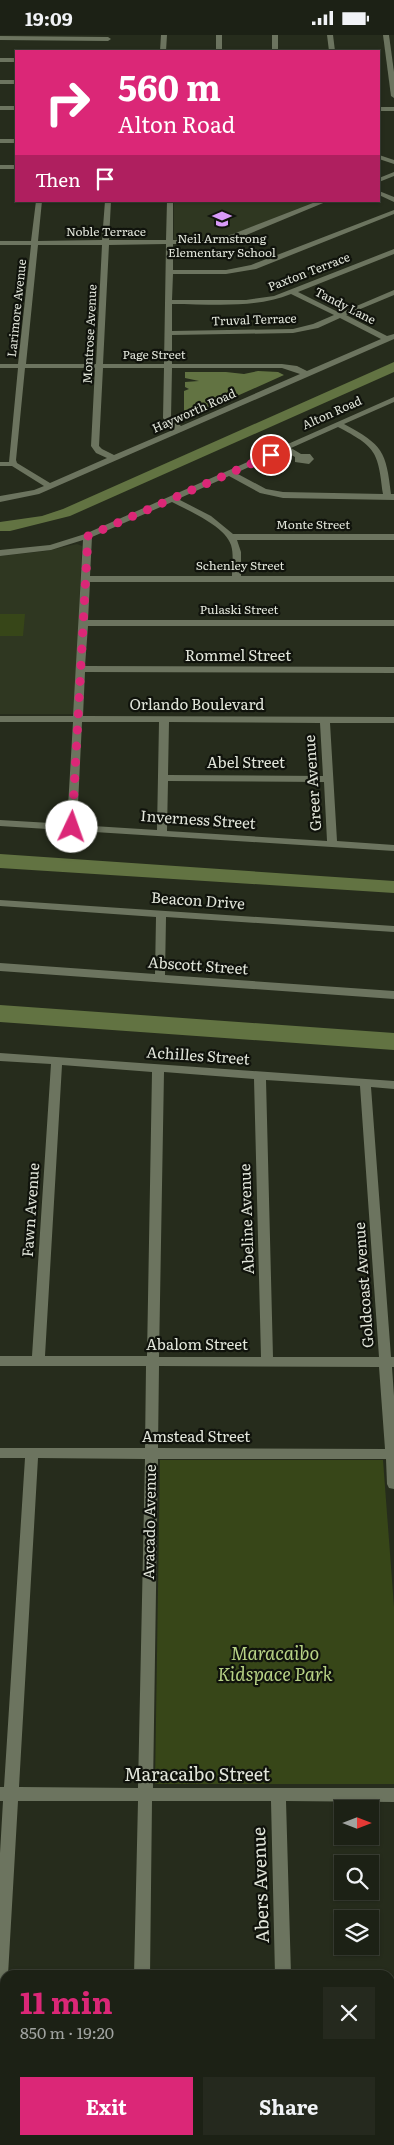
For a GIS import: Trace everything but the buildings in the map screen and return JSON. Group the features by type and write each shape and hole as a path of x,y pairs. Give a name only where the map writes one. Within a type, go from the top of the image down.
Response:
{"street":[{"path":"164,35 164,50"},
{"path":"219,35 219,50"},
{"path":"275,35 276,50"},
{"path":"330,35 332,50"},
{"path":"386,35 394,96"},
{"path":"0,38 108,39"},
{"path":"0,60 15,60"},
{"path":"0,82 15,82"},
{"path":"0,108 15,108"},
{"path":"380,109 394,109"},
{"path":"0,141 15,141"},
{"path":"380,157 394,162"},
{"path":"0,167 15,167"},
{"path":"380,180 394,174"},
{"path":"380,193 394,200"},
{"name":"Larimore Avenue","path":"14,464 39,202"},
{"name":"Montrose Avenue","path":"108,202 95,446 99,451 114,458"},
{"path":"170,202 168,418 171,423 181,429"},
{"name":"Noble Terrace","path":"0,243 205,242 224,239 322,202"},
{"path":"169,272 226,271 253,267 394,212"},
{"name":"Paxton Terrace","path":"168,302 255,301 275,298 394,251"},
{"name":"Tandy Lane","path":"293,292 391,338"},
{"name":"Truval Terrace","path":"168,333 286,332 310,328 394,292"},
{"name":"Hayworth Road","path":"0,499 21,497 50,486 391,338"},
{"name":"Page Street","path":"0,366 282,366 294,368 307,374"},
{"name":"Alton Road","path":"0,553 46,548 88,536 393,401"},
{"path":"230,473 263,491 283,495 391,497 384,461 379,451 368,440 338,424"},
{"path":"285,448 299,455"},
{"path":"0,464 14,464 50,486"},
{"path":"174,499 219,526 231,537 236,549 236,579"},
{"path":"72,827 88,536"},
{"name":"Monte Street","path":"231,537 394,537"},
{"name":"Schenley Street","path":"86,579 394,579"},
{"name":"Pulaski Street","path":"84,623 394,623"},
{"name":"Rommel Street","path":"81,669 394,670"},
{"name":"Orlando Boulevard","path":"0,719 394,720"},
{"path":"162,833 164,720"},
{"name":"Greer Avenue","path":"324,720 332,844"},
{"name":"Abel Street","path":"163,778 328,779"},
{"name":"Inverness Street","path":"0,823 394,848"},
{"name":"Beacon Drive","path":"0,903 394,929"},
{"path":"160,978 161,913"},
{"name":"Abscott Street","path":"0,967 394,995"},
{"name":"Achilles Street","path":"0,1057 394,1085"},
{"name":"Fawn Avenue","path":"38,1361 57,1061"},
{"name":"Avacado Avenue","path":"142,1970 158,1068"},
{"name":"Abeline Avenue","path":"260,1076 267,1361"},
{"name":"Goldcoast Avenue","path":"365,1083 390,1362 394,1484"},
{"name":"Abalom Street","path":"0,1361 390,1362"},
{"name":"Amstead Street","path":"0,1453 392,1454"},
{"path":"0,1970 6,1794 32,1453"},
{"name":"Maracaibo Street","path":"6,1794 394,1795"},
{"name":"Abers Avenue","path":"278,1794 283,1970"}],"shaded area":[{"name":"Neil Armstrong Elementary School","path":"174,202 315,202 223,238 210,240 174,239"},
{"path":"394,362 394,372 70,516 10,531 0,531 0,522 42,516 63,509"},
{"path":"258,371 278,372 284,375 190,417 184,414 184,391 189,389 185,387 185,382 199,381 185,378 185,372 244,374"},
{"path":"77,544 82,546 74,714 0,714 0,556 46,551"},
{"path":"0,854 394,881 394,893 0,868"},
{"path":"0,1005 394,1033 394,1050 0,1022"}],"green space":[{"path":"0,614 25,614 23,636 0,636"},
{"name":"Maracaibo Kidspace Park","path":"160,1460 383,1460 394,1607 394,1784 155,1784"}],"place":[{"name":"Neil Armstrong Elementary School","path":"222,219"}],"route":[{"path":"72,827 88,536 271,455"}]}
